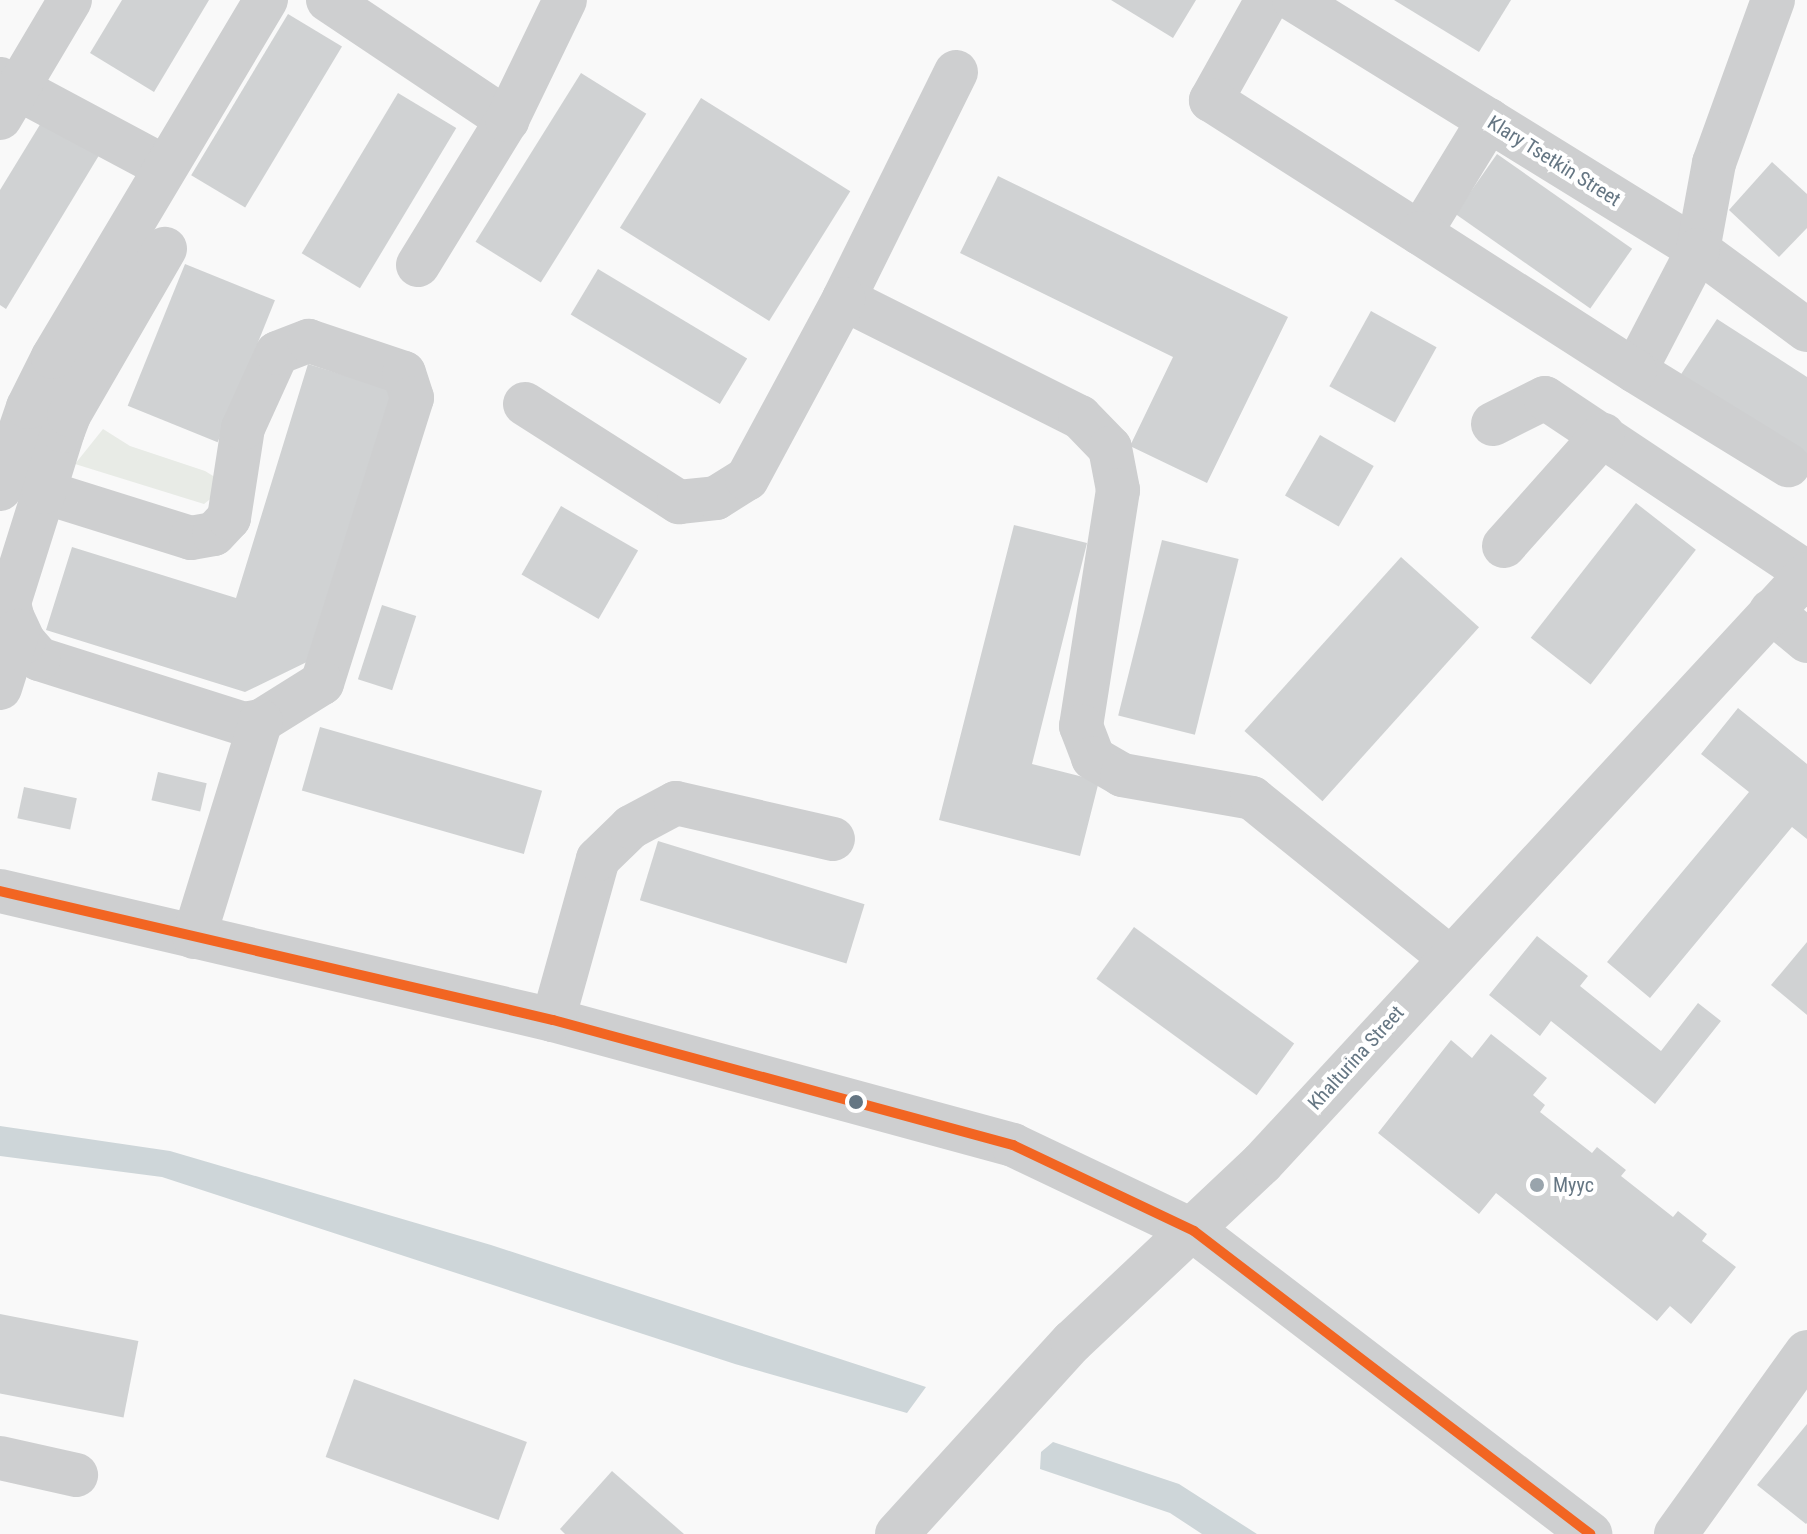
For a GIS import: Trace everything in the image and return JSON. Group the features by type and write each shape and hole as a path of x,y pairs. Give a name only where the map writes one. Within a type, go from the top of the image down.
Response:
{"street":[{"path":"70,0 6,95 165,167"},
{"path":"0,489 39,382 266,0"},
{"path":"328,0 507,120"},
{"path":"418,265 507,120 565,0"},
{"path":"1267,0 1211,100 1788,465"},
{"name":"Klary Tsetkin Street","path":"1294,0 1698,250 1807,330"},
{"path":"1635,371 1698,250 1714,163 1773,0"},
{"path":"525,404 679,502 716,498 747,479 844,299 956,72"},
{"path":"1420,233 1489,120"},
{"path":"0,688 9,610 73,407 150,304 165,249"},
{"path":"844,299 1080,417 1110,448 1118,490 1081,726 1093,758 1122,775 1252,798 1448,956"},
{"path":"9,610 39,659 244,724 261,721 315,691 326,675 412,398 404,373 309,341 277,353 243,428 229,518 214,534 191,538 44,492"},
{"path":"1493,424 1545,398 1807,573"},
{"path":"1504,546 1603,435"},
{"name":"Khalturina Street","path":"897,1534 1072,1342 1194,1231 1262,1163 1448,956 1807,573"},
{"path":"1771,611 1807,641"},
{"path":"194,937 261,721"},
{"path":"553,1020 598,859 631,827 676,803 833,839"},
{"path":"0,891 553,1020 1013,1145 1194,1231 1590,1534"},
{"path":"1676,1534 1807,1352"},
{"path":"0,1458 76,1475"}],"shaded area":[{"path":"103,429 130,446 205,471 228,485 204,504 75,464"},
{"path":"0,1126 170,1151 491,1245 926,1387 907,1413 735,1364 162,1177 0,1156"},
{"path":"1053,1442 1179,1484 1257,1534 1202,1534 1170,1513 1040,1469 1041,1452"}],"building":[{"path":"122,0 209,0 154,92 90,53"},
{"path":"1111,0 1196,0 1173,38"},
{"path":"1394,0 1511,0 1479,52"},
{"path":"288,14 342,46 245,208 191,175"},
{"path":"581,73 646,114 541,283 476,242"},
{"path":"398,93 456,128 360,288 302,253"},
{"path":"701,98 850,191 769,321 620,228"},
{"path":"44,118 101,152 6,309 0,305 0,190"},
{"path":"1497,154 1632,249 1590,308 1455,214"},
{"path":"1772,162 1807,194 1807,228 1779,257 1729,210"},
{"path":"998,176 1288,317 1207,483 1130,446 1173,357 960,253"},
{"path":"185,264 275,300 218,442 128,406"},
{"path":"598,269 747,359 720,404 571,314"},
{"path":"1371,311 1437,347 1395,423 1329,386"},
{"path":"1717,319 1807,377 1807,466 1676,382"},
{"path":"308,364 398,392 315,658 245,692 46,630 72,547 236,598"},
{"path":"1320,435 1374,466 1339,527 1285,496"},
{"path":"1636,503 1696,550 1591,685 1531,638"},
{"path":"561,506 638,550 599,619 522,574"},
{"path":"1014,525 1087,543 1032,764 1099,781 1080,856 939,820"},
{"path":"1162,540 1239,559 1195,735 1118,716"},
{"path":"1401,557 1479,627 1322,801 1244,731"},
{"path":"382,605 416,616 392,690 358,679"},
{"path":"1738,708 1807,764 1807,839 1792,827 1650,998 1607,962 1749,792 1701,754"},
{"path":"320,727 542,791 524,854 302,790"},
{"path":"158,772 207,783 200,812 151,800"},
{"path":"24,787 77,798 70,830 17,818"},
{"path":"658,841 865,904 846,963 640,900"},
{"path":"1134,927 1294,1043 1257,1095 1096,979"},
{"path":"1537,936 1588,976 1580,986 1661,1051 1698,1003 1721,1021 1655,1104 1551,1021 1540,1036 1489,995"},
{"path":"1807,942 1807,1015 1771,985"},
{"name":"Муус","path":"1491,1034 1547,1078 1533,1095 1545,1105 1540,1112 1592,1153 1597,1147 1626,1170 1621,1176 1673,1217 1678,1211 1707,1234 1702,1241 1736,1267 1691,1324 1670,1306 1657,1321 1496,1193 1479,1214 1378,1133 1451,1040 1472,1058"},
{"path":"0,1314 138,1341 124,1417 0,1393"},
{"path":"354,1379 527,1442 499,1520 326,1457"},
{"path":"1807,1424 1807,1523 1806,1524 1757,1485"},
{"path":"612,1471 684,1534 565,1534 560,1529"}],"transit line":[{"path":"0,891 553,1020 1013,1145 1194,1231 1590,1534"}],"place":[{"name":"Муус","path":"1537,1185"}]}
